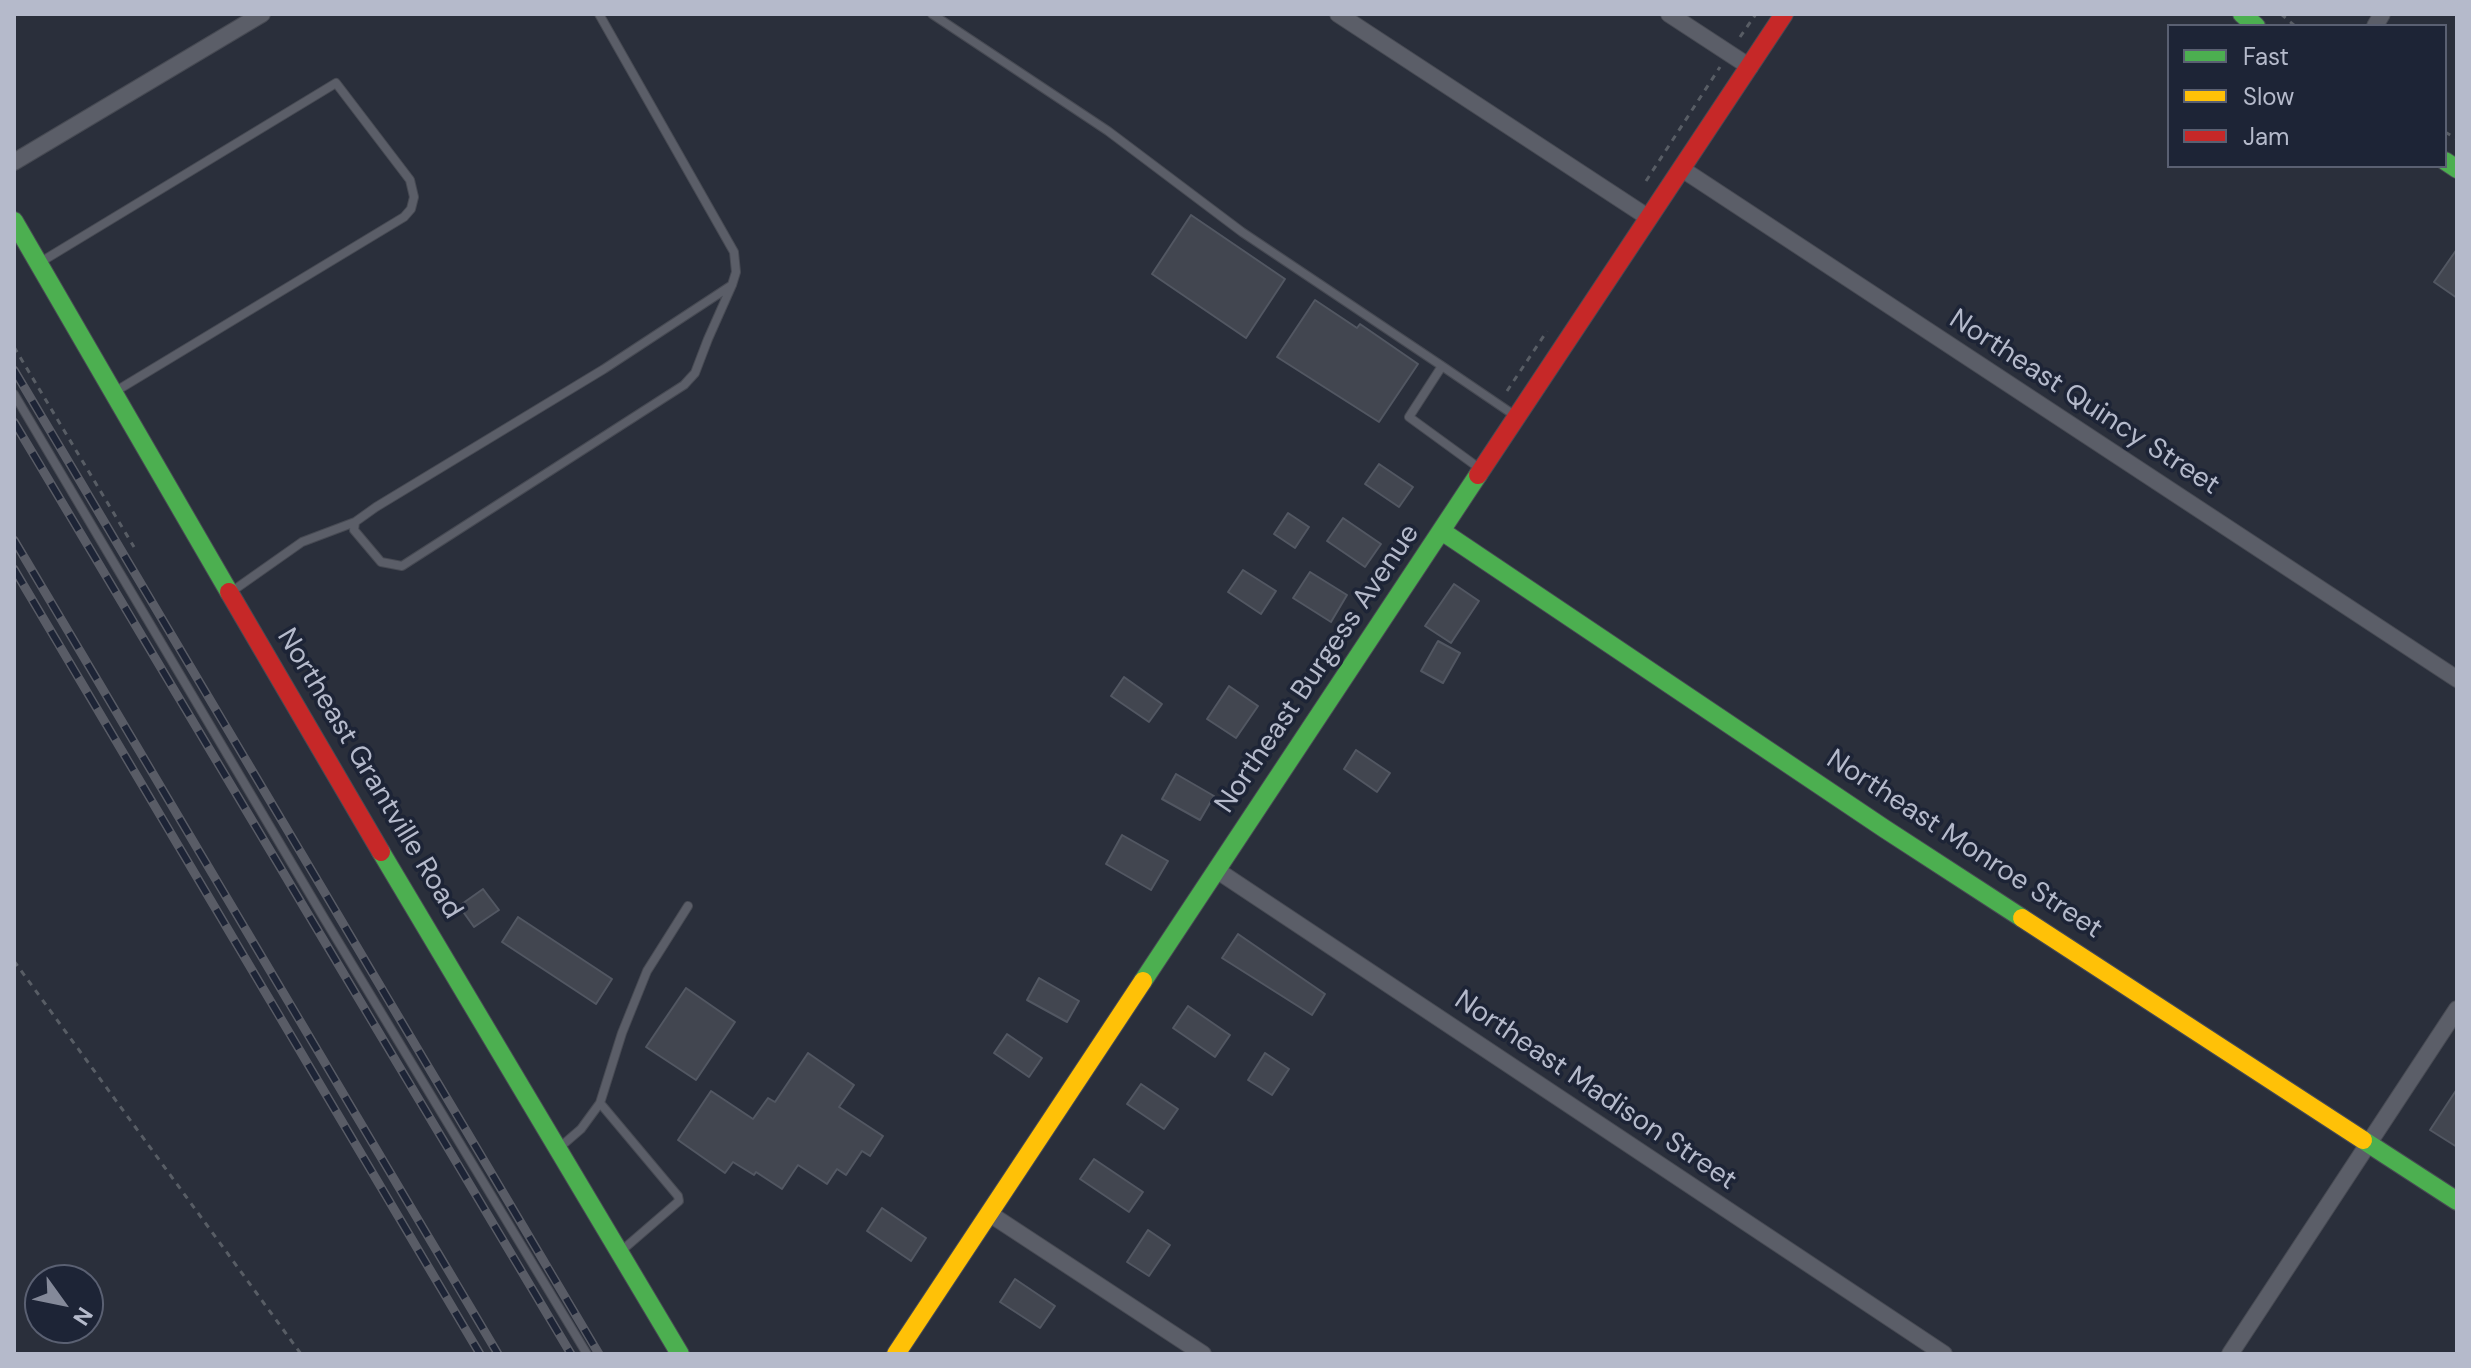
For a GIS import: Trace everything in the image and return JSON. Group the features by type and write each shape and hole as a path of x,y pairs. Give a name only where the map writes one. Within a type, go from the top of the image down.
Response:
{"street":[{"path":"14,162 262,14"},
{"path":"1338,14 1649,218"},
{"path":"1669,14 1750,67"},
{"name":"Northeast Burgess Avenue","path":"896,1354 1784,14"},
{"name":"Northeast Quincy Street","path":"1682,169 2457,679"},
{"name":"Northeast Grantville Road","path":"14,221 360,817 680,1354"},
{"name":"Northeast Monroe Street","path":"1443,532 1885,829 2457,1201"},
{"name":"Northeast Madison Street","path":"1218,871 1944,1354"},
{"path":"2230,1354 2457,1009"},
{"path":"990,1214 1203,1354"}],"lane":[{"path":"355,522 354,530 381,562 402,566 684,385 695,373 732,285 736,272 734,252 599,14"},
{"path":"932,14 1108,131 1242,232 1518,418"},
{"path":"38,264 336,83 410,180 414,197 411,209 404,217 114,393"},
{"path":"230,593 302,542 355,522 604,369 732,285"},
{"path":"1442,366 1409,417 1483,471"},
{"path":"14,394 587,1354"},
{"path":"559,1148 581,1129 600,1103 622,1033 647,971 688,906"},
{"path":"600,1103 679,1201 620,1253"}],"path":[{"path":"1630,205 1756,14"},
{"path":"1498,404 1551,324"},
{"path":"14,347 134,547"},
{"path":"14,961 301,1354"}],"building":[{"path":"1191,215 1285,279 1246,338 1152,274"},
{"path":"2457,249 2457,298 2434,282"},
{"path":"1315,300 1357,328 1360,324 1418,364 1379,422 1277,357"},
{"path":"1379,464 1413,487 1399,507 1365,484"},
{"path":"1288,513 1309,527 1295,548 1274,534"},
{"path":"1343,518 1381,544 1365,567 1327,541"},
{"path":"1243,570 1276,591 1261,614 1228,592"},
{"path":"1310,572 1347,595 1331,622 1293,598"},
{"path":"1454,584 1479,601 1451,643 1425,626"},
{"path":"1438,641 1460,653 1443,683 1421,671"},
{"path":"1124,677 1162,704 1149,722 1111,696"},
{"path":"1229,686 1258,706 1236,738 1207,719"},
{"path":"1356,750 1390,773 1377,792 1344,769"},
{"path":"1176,774 1214,796 1200,820 1162,799"},
{"path":"1122,835 1168,861 1151,890 1106,864"},
{"path":"483,889 499,910 474,927 459,906"},
{"path":"518,917 612,979 596,1004 502,942"},
{"path":"1238,934 1325,994 1312,1015 1222,958"},
{"path":"1039,978 1079,1001 1067,1022 1027,1000"},
{"path":"686,988 735,1022 696,1080 646,1047"},
{"path":"1188,1006 1230,1035 1215,1057 1173,1028"},
{"path":"1007,1034 1042,1058 1029,1077 994,1053"},
{"path":"808,1053 854,1085 839,1107 883,1136 870,1156 862,1151 846,1175 837,1169 827,1184 798,1165 782,1189 733,1162 725,1173 678,1140 711,1091 753,1119 768,1098 775,1102"},
{"path":"1265,1053 1289,1069 1272,1095 1248,1080"},
{"path":"1141,1084 1178,1109 1164,1129 1127,1104"},
{"path":"2457,1089 2457,1147 2430,1130"},
{"path":"1094,1159 1143,1192 1129,1212 1080,1179"},
{"path":"882,1208 926,1238 911,1261 867,1231"},
{"path":"1148,1230 1170,1245 1149,1276 1127,1262"},
{"path":"1015,1279 1055,1306 1040,1328 1000,1302"}],"railway":[{"path":"14,370 599,1354"},
{"path":"14,422 571,1354"},
{"path":"14,540 498,1354"},
{"path":"14,569 480,1354"}],"traffic: fast":[{"path":"2242,14 2254,24"},
{"path":"2447,162 2457,169"},
{"path":"14,221 229,592"},
{"path":"1143,981 1478,475"},
{"path":"1443,532 2022,918"},
{"path":"381,852 680,1354"},
{"path":"2363,1140 2457,1201"}],"traffic: slow":[{"path":"2022,918 2363,1140"},
{"path":"896,1354 1143,981"}],"traffic: jam":[{"path":"1478,475 1784,14"},
{"path":"229,592 381,852"}]}
